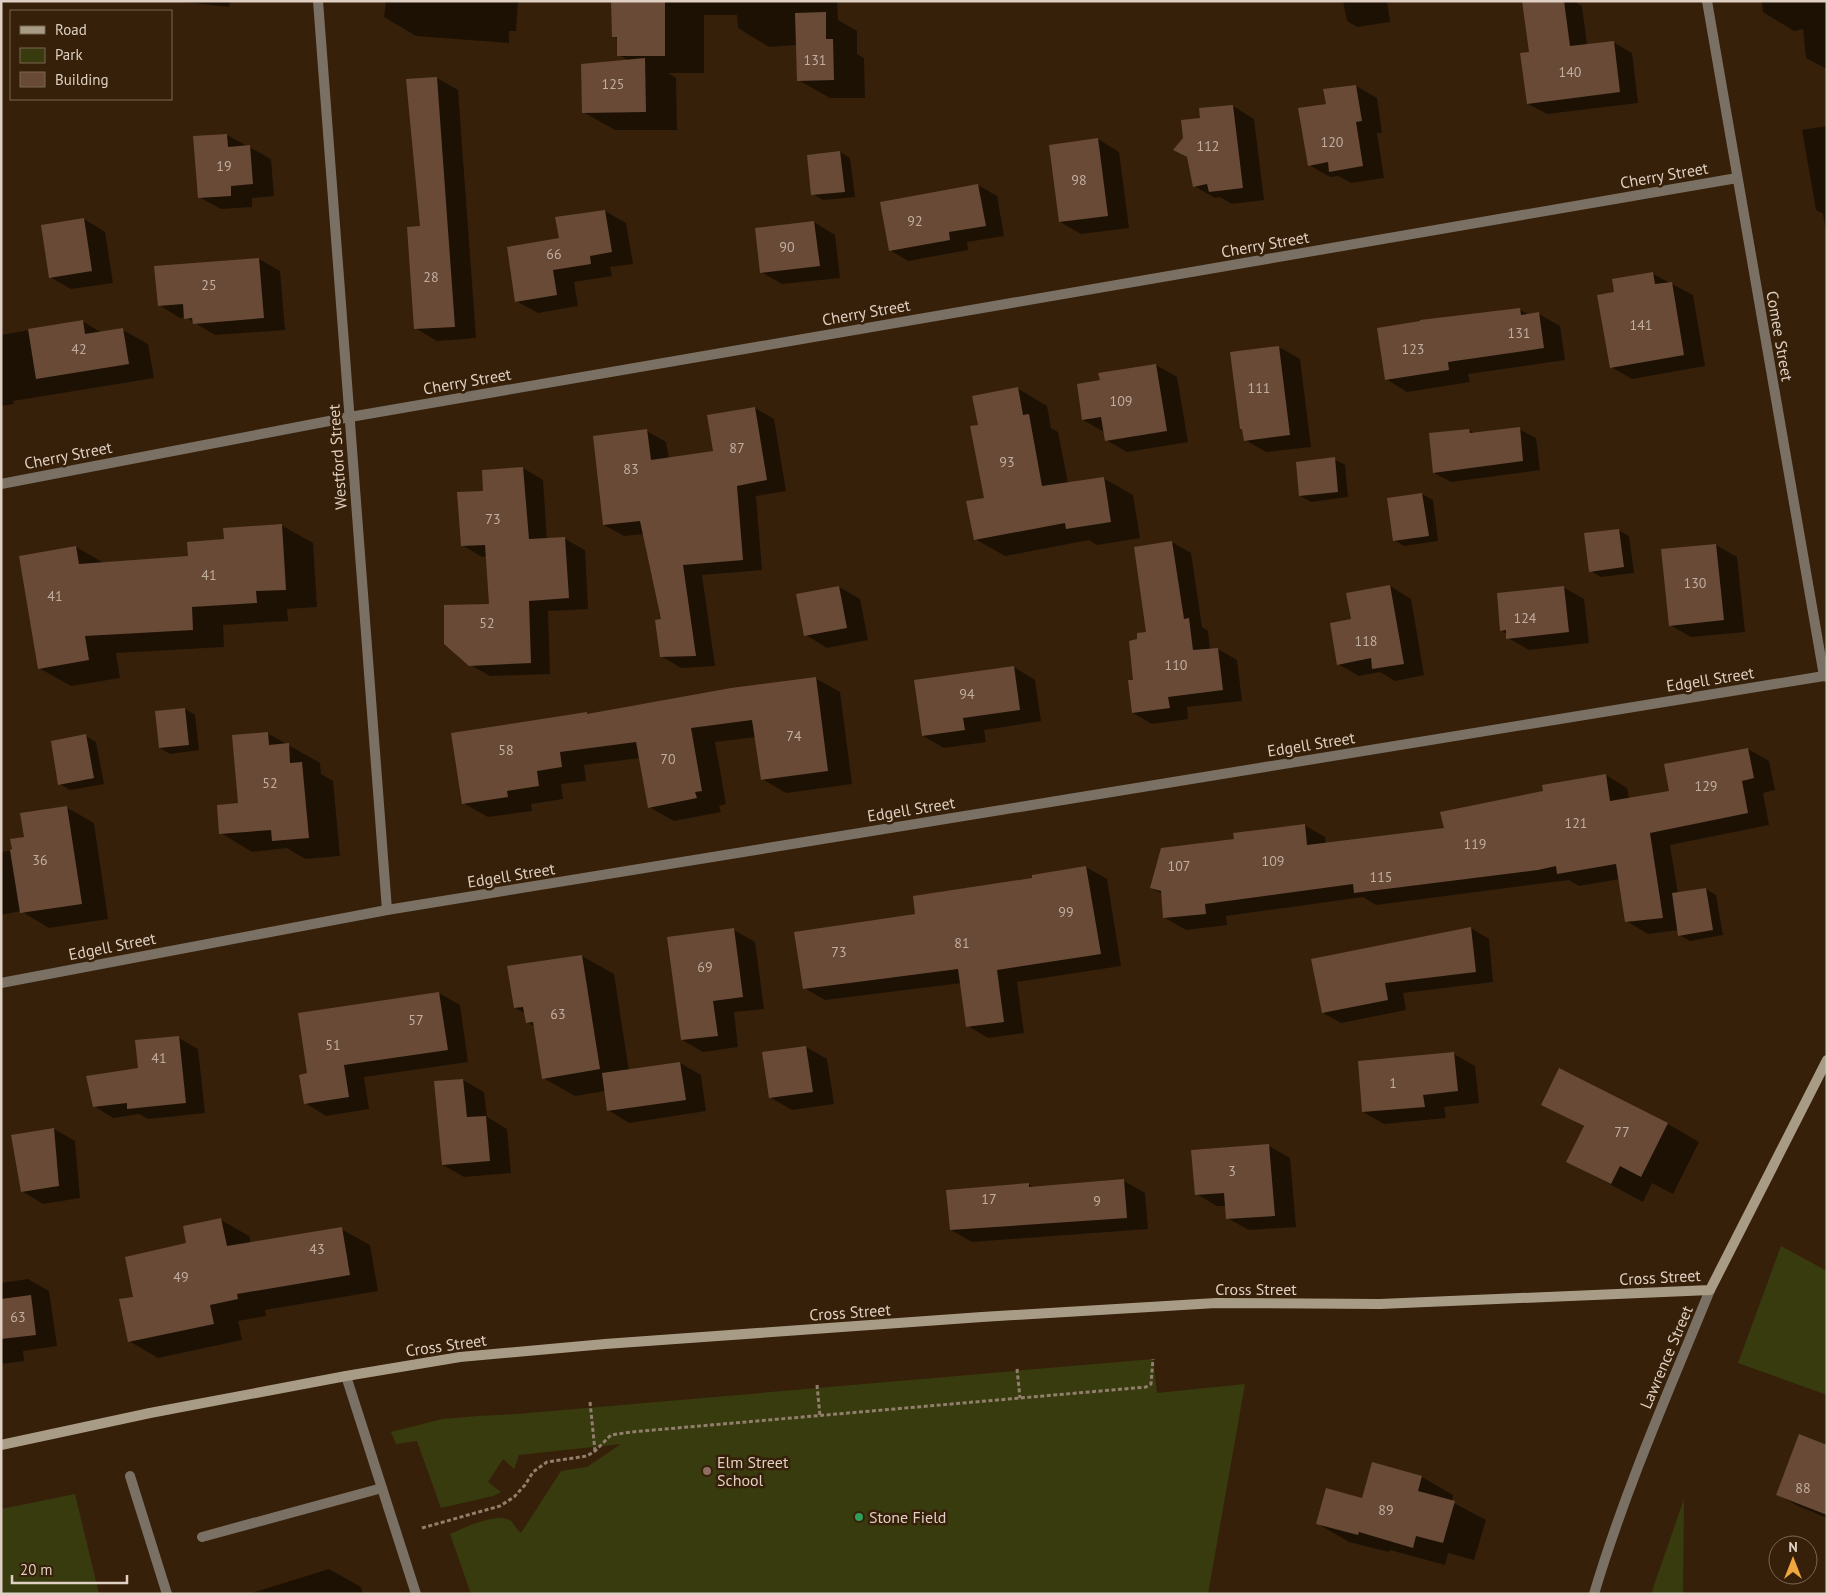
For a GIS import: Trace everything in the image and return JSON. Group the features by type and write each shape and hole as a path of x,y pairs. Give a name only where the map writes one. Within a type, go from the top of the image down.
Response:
{"street":[{"name":"Westford Street","path":"318,1 387,910"},
{"name":"Comee Street","path":"1707,1 1826,676"},
{"name":"Cherry Street","path":"1,484 350,416 1737,178"},
{"name":"Edgell Street","path":"1,983 387,910 1826,676"},
{"name":"Lawrence Street","path":"1594,1594 1649,1437 1710,1290 1827,1060"},
{"name":"Cross Street","path":"1,1444 87,1425 346,1376 460,1357 615,1343 982,1317 1216,1303 1380,1304 1710,1290"},
{"path":"346,1376 416,1594"},
{"path":"130,1476 167,1594"},
{"path":"202,1537 382,1488"}],"path":[{"path":"397,1536 500,1506 514,1497 533,1472 547,1462 587,1456 595,1451 611,1435 1146,1387 1151,1384 1152,1380 1153,1359"},
{"path":"1017,1369 1020,1398"},
{"path":"817,1385 820,1416"},
{"path":"590,1402 595,1451"}],"green space":[{"path":"1781,1246 1827,1271 1827,1395 1738,1363"},
{"name":"Elm Street School","path":"1153,1359 1157,1393 1245,1384 1208,1594 536,1594 535,1592 532,1594 471,1594 450,1534 481,1521 498,1518 505,1518 511,1521 521,1533 561,1471 587,1467 621,1444 519,1455 514,1469 503,1459 488,1482 501,1492 493,1496 441,1508 417,1441 396,1444 391,1432 442,1419"},
{"path":"75,1494 99,1594 1,1594 1,1509"},
{"path":"1684,1499 1683,1594 1651,1594"}],"building":[{"path":"611,1 665,1 665,56 617,56 617,37 612,37"},
{"path":"1522,1 1564,1 1570,46 1614,41 1620,92 1527,104 1520,53 1529,52"},
{"path":"826,12 826,39 833,39 834,80 797,81 795,13"},
{"path":"645,58 646,112 582,113 581,64"},
{"path":"437,77 455,327 414,329 407,227 420,226 406,79"},
{"path":"1356,85 1362,121 1356,122 1363,166 1329,172 1328,162 1308,166 1298,108 1326,104 1323,89"},
{"path":"1233,105 1243,188 1209,192 1207,184 1193,187 1187,157 1173,150 1183,138 1181,120 1200,118 1199,108"},
{"path":"227,134 228,147 250,145 253,184 231,186 231,196 198,198 193,136"},
{"path":"1098,138 1108,216 1059,222 1049,145"},
{"path":"840,151 845,192 811,195 807,155"},
{"path":"978,184 986,226 949,232 950,240 889,251 880,202"},
{"path":"605,210 612,252 590,256 591,264 553,270 557,295 515,302 507,247 559,238 555,217"},
{"path":"84,218 92,271 49,278 41,225"},
{"path":"814,221 820,266 760,273 755,228"},
{"path":"259,258 264,318 193,324 192,318 184,319 183,304 158,306 154,266"},
{"path":"1653,272 1655,284 1672,282 1684,355 1610,368 1597,295 1614,292 1612,279"},
{"path":"1520,308 1521,315 1539,312 1544,348 1448,362 1449,370 1385,380 1377,328 1420,320"},
{"path":"83,320 85,334 123,328 129,364 36,379 28,329"},
{"path":"1279,346 1290,435 1244,441 1242,429 1240,429 1230,352"},
{"path":"1156,364 1167,431 1105,441 1101,417 1082,420 1077,384 1100,380 1098,373"},
{"path":"1018,387 1023,415 1029,414 1042,486 1104,477 1111,522 1066,529 1065,523 974,540 966,501 984,498 970,426 978,425 972,396"},
{"path":"755,407 767,480 737,486 743,560 683,565 696,656 660,657 655,620 661,619 640,521 603,525 593,436 647,429 651,460 713,451 707,415"},
{"path":"1520,427 1523,461 1433,473 1429,433 1469,429 1470,433"},
{"path":"1335,457 1338,492 1299,496 1296,462"},
{"path":"523,467 529,539 565,537 569,598 529,601 531,663 469,666 444,644 444,605 489,604 485,545 461,546 457,492 483,491 482,470"},
{"path":"1422,493 1429,536 1393,541 1387,498"},
{"path":"282,524 286,590 256,591 257,603 192,607 193,630 85,636 89,660 38,669 19,556 76,546 79,564 188,556 187,542 224,539 223,528"},
{"path":"1619,529 1624,567 1589,572 1584,533"},
{"path":"1172,541 1184,619 1189,618 1193,650 1218,648 1223,690 1168,697 1170,708 1132,713 1128,680 1133,680 1129,641 1137,639 1137,633 1146,632 1134,547"},
{"path":"1716,544 1724,620 1669,626 1661,549"},
{"path":"1390,585 1404,664 1372,669 1371,658 1337,665 1330,623 1351,619 1346,593"},
{"path":"839,586 847,628 804,636 796,594"},
{"path":"1564,586 1569,632 1506,639 1506,630 1500,631 1497,593"},
{"path":"1014,666 1020,710 963,718 965,730 922,736 914,680"},
{"path":"816,677 828,771 761,780 752,720 691,728 702,791 695,792 697,798 648,808 636,742 560,752 562,767 537,771 539,786 507,791 508,797 462,804 451,733 587,712 587,714 731,688"},
{"path":"185,708 189,745 159,748 155,711"},
{"path":"268,732 269,745 289,743 290,763 302,762 309,838 272,841 271,830 219,834 217,805 238,803 232,735"},
{"path":"86,734 94,778 58,785 51,741"},
{"path":"1748,748 1754,778 1742,781 1748,813 1650,833 1663,918 1625,922 1616,864 1557,874 1556,866 1538,870 1354,893 1353,884 1205,904 1206,914 1163,918 1161,891 1150,888 1161,848 1234,839 1233,833 1305,824 1307,845 1444,828 1440,812 1543,791 1542,785 1606,774 1610,801 1669,791 1664,764"},
{"path":"67,806 82,904 20,913 10,839 24,837 20,813"},
{"path":"1086,866 1101,954 997,970 1004,1022 966,1027 958,969 803,989 794,932 915,914 913,896 1032,878 1032,875"},
{"path":"1706,888 1713,930 1678,936 1672,893"},
{"path":"1471,927 1476,972 1385,983 1388,1000 1322,1013 1311,959"},
{"path":"734,928 743,997 713,1001 718,1036 681,1040 667,937"},
{"path":"582,955 600,1069 542,1079 533,1022 526,1023 523,1007 514,1008 507,966"},
{"path":"439,992 448,1050 344,1065 349,1097 304,1104 299,1075 307,1073 298,1013"},
{"path":"179,1036 186,1103 127,1109 127,1103 93,1107 86,1076 138,1068 135,1040"},
{"path":"806,1046 813,1092 769,1098 762,1052"},
{"path":"1454,1052 1458,1091 1423,1095 1425,1107 1362,1112 1358,1061"},
{"path":"680,1062 686,1100 607,1111 602,1073"},
{"path":"1559,1068 1668,1123 1641,1177 1620,1166 1611,1184 1566,1162 1584,1126 1541,1105"},
{"path":"463,1079 467,1117 486,1116 490,1161 442,1165 434,1081"},
{"path":"54,1128 59,1186 21,1192 11,1135"},
{"path":"1269,1144 1275,1216 1226,1219 1224,1193 1195,1195 1191,1150"},
{"path":"1124,1179 1127,1218 950,1230 946,1190 1029,1183 1029,1187"},
{"path":"221,1218 227,1246 342,1227 350,1275 237,1294 238,1299 210,1305 214,1324 128,1342 119,1299 133,1297 125,1257 186,1243 183,1226"},
{"path":"31,1295 36,1335 1,1339 1,1299"},
{"path":"1799,1434 1827,1445 1827,1515 1776,1495"},
{"path":"1372,1462 1422,1476 1418,1491 1455,1501 1443,1543 1416,1536 1413,1548 1359,1532 1358,1535 1316,1524 1326,1488 1362,1498"}],"place":[{"name":"Elm Street School","path":"707,1471"},
{"name":"Stone Field","path":"859,1517"}]}
